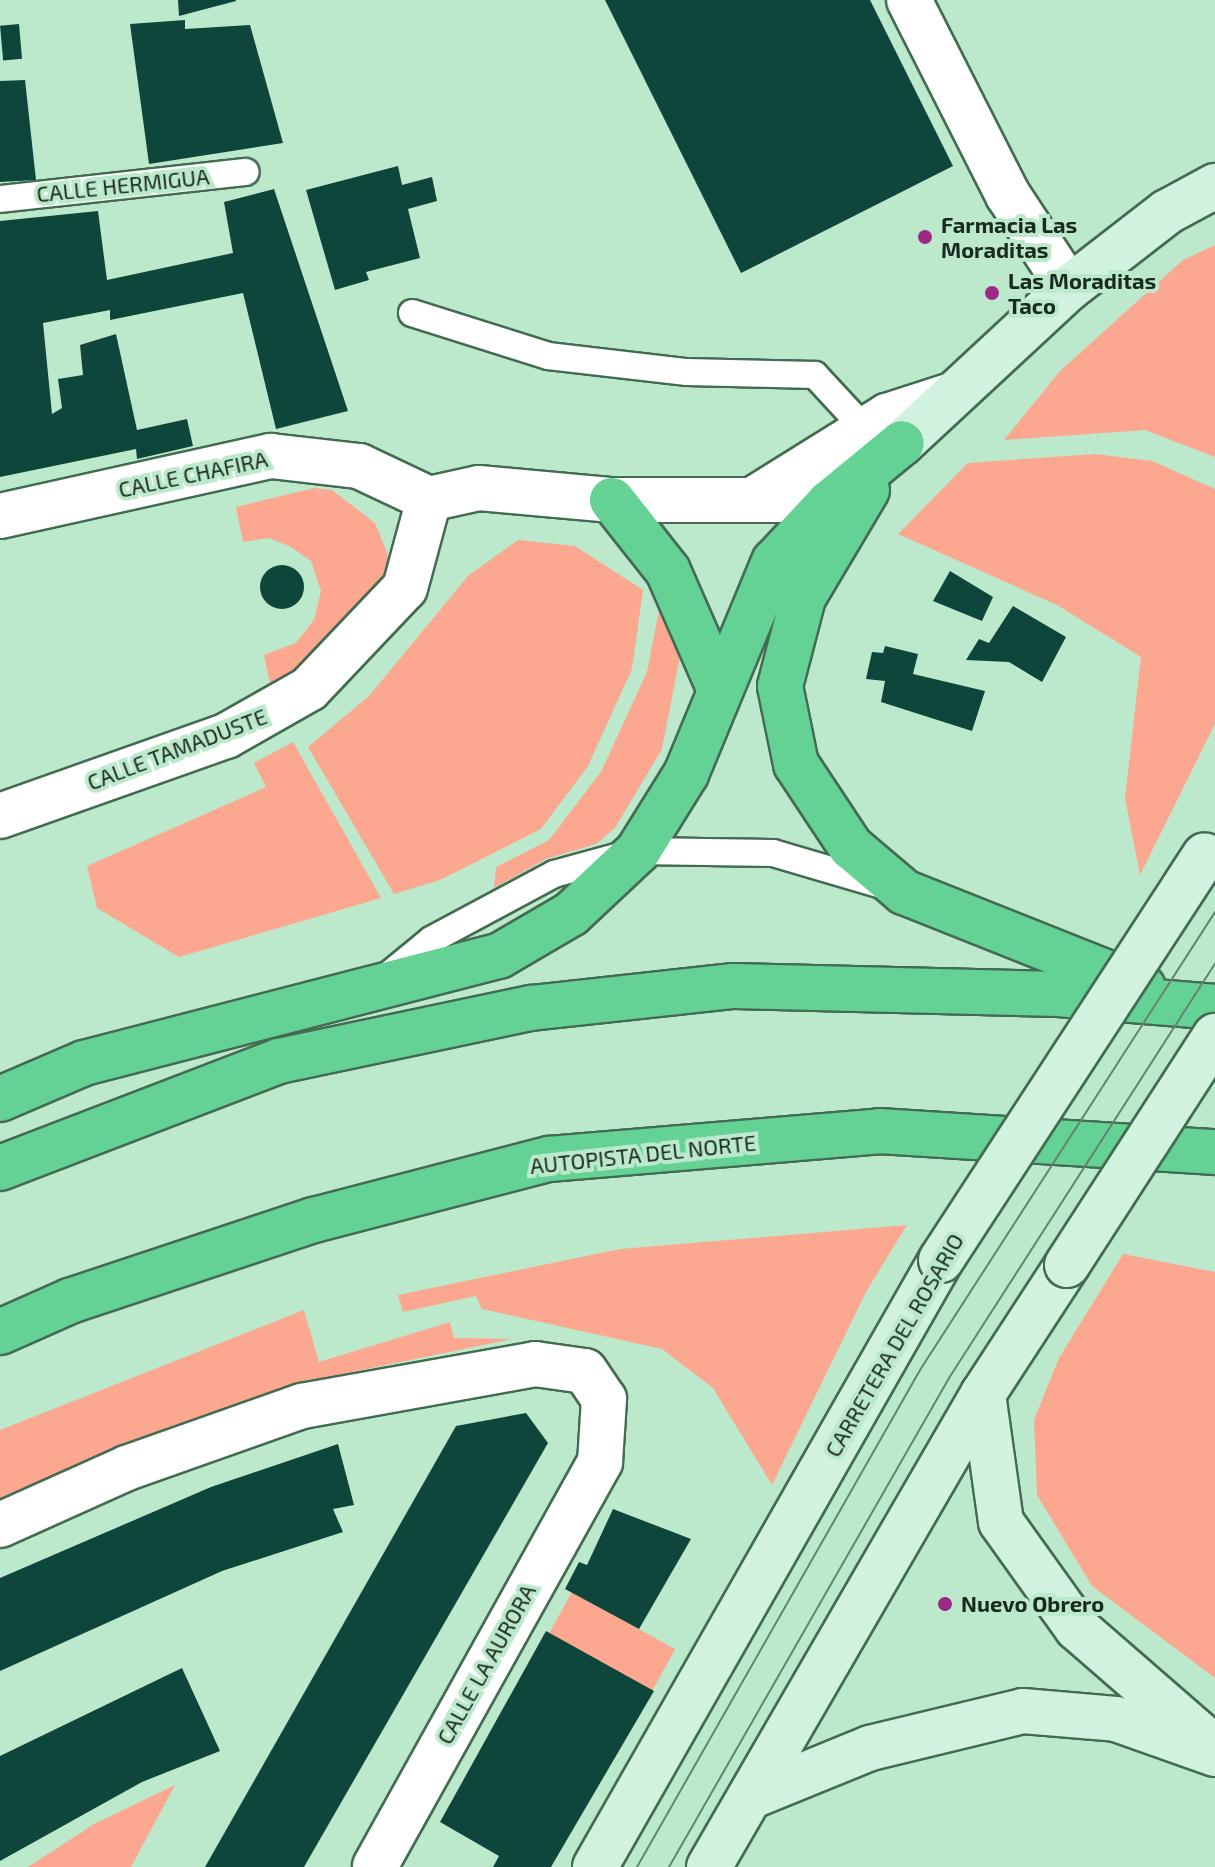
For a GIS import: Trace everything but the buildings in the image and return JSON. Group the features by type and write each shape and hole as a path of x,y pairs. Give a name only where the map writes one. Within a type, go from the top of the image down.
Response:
{"highway":[{"path":"883,436 844,502 803,598 780,686 796,764 823,810 851,847 904,892 1197,1004"},
{"path":"612,500 668,571 720,690"},
{"path":"0,1099 84,1063 381,981 499,956 571,914 638,851 686,774 774,562 844,502"},
{"path":"0,1168 279,1061 531,1008 734,986 1197,1004"},
{"name":"AUTOPISTA DEL NORTE","path":"0,1332 70,1301 314,1220 549,1159 879,1131 1210,1156"}],"main road":[{"path":"883,436 949,396 1069,288 1167,212 1215,186"},
{"name":"CARRETERA DEL ROSARIO","path":"595,1867 941,1260 1210,845"},
{"path":"709,1867 983,1394 1215,1036"},
{"path":"983,1394 1001,1522 1077,1628 1215,1748"},
{"path":"750,1797 870,1748 1023,1711 1116,1719 1215,1754"}],"street":[{"path":"909,0 1008,195 1069,288"},
{"path":"749,502 883,436"},
{"name":"CALLE CHAFIRA","path":"0,516 271,456 359,466 429,499"},
{"path":"429,499 479,488 612,500 844,502"},
{"name":"CALLE TAMADUSTE","path":"0,816 226,736 281,708 346,656 405,588 429,499"},
{"name":"CALLE LA AURORA","path":"0,1525 127,1468 302,1406 535,1364 585,1371 604,1399 600,1462 375,1867"}],"lane":[{"name":"CALLE HERMIGUA","path":"0,199 246,172"},
{"path":"412,313 548,356 687,372 815,375 883,436"},
{"path":"638,851 773,853 904,892"}],"shaded area":[{"path":"1215,245 1215,457 1145,430 1004,440 1060,371 1183,260"},
{"path":"1095,454 1152,461 1215,489 1215,724 1140,875 1125,798 1141,657 1057,605 898,534 968,463"},
{"path":"314,488 332,490 375,523 394,570 295,674 271,688 264,655 296,643 314,620 321,591 311,561 289,546 269,538 243,542 236,507"},
{"path":"518,540 575,546 643,590 632,669 588,766 541,829 440,880 394,894 308,747 369,696 468,576"},
{"path":"660,605 682,646 662,749 615,828 596,844 546,859 494,888 496,867 549,840 601,772 647,672"},
{"path":"293,742 381,898 179,957 97,908 87,866 266,787 254,763"},
{"path":"907,1225 867,1290 772,1485 713,1388 662,1349 482,1309 476,1296 403,1312 398,1295 620,1249"},
{"path":"1123,1254 1215,1272 1215,1678 1092,1586 1037,1495 1034,1420 1059,1358"},
{"path":"304,1310 319,1362 450,1322 454,1338 513,1339 318,1379 0,1505 0,1430"},
{"path":"572,1592 675,1649 652,1691 549,1634"},
{"path":"175,1785 131,1867 28,1867 94,1824"}],"tram line":[{"path":"637,1867 920,1370 1215,912"},
{"path":"669,1867 949,1378 1215,964"}],"place":[{"name":"Farmacia Las Moraditas","path":"925,237"},
{"name":"Las Moraditas Taco","path":"992,293"},
{"name":"Nuevo Obrero","path":"945,1604"}]}
